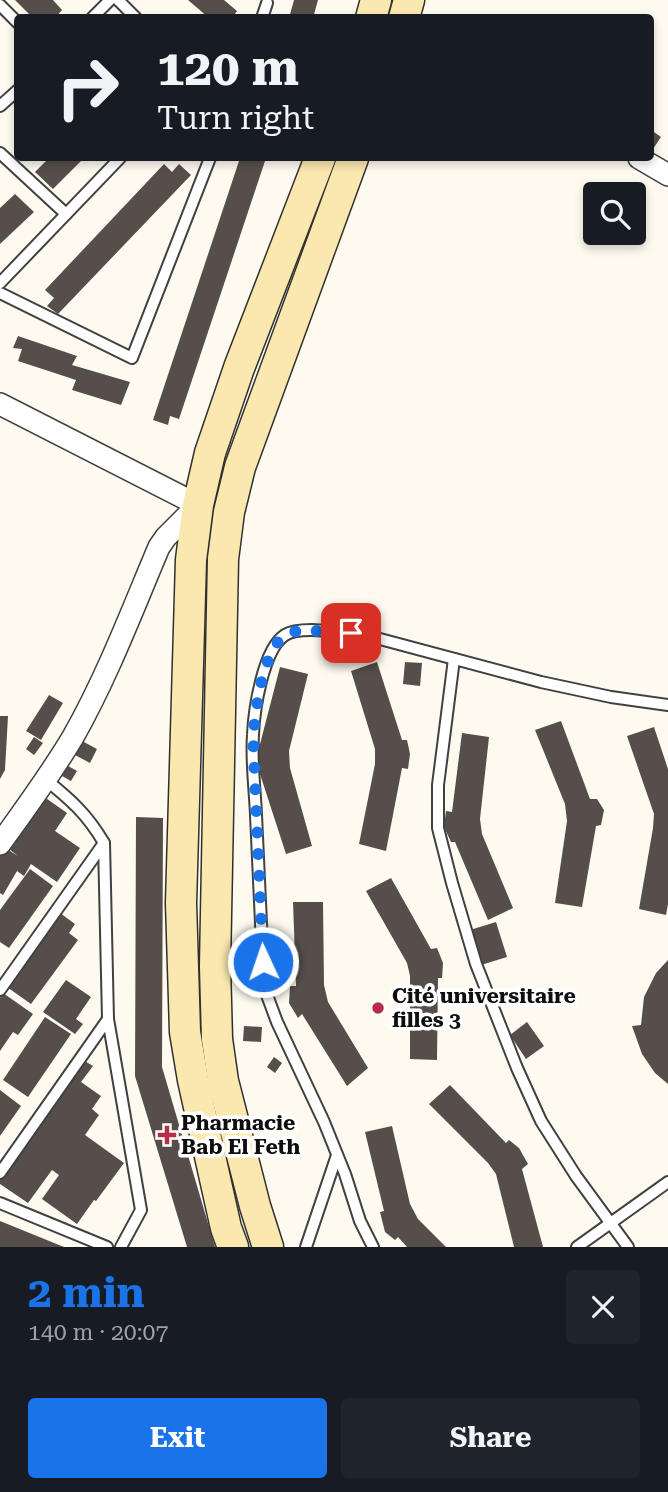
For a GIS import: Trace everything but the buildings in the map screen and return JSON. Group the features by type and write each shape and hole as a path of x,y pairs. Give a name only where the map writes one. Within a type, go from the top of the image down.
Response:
{"main road":[{"path":"233,1247 226,1228 185,1032 181,903 191,560 198,505 209,453 319,161"},
{"path":"268,1247 223,1081 217,1039 215,966 223,559 229,512 240,467 352,161"}],"street":[{"path":"644,161 668,176"},
{"path":"0,404 198,505 159,547 96,694 72,738 0,844"}],"lane":[{"path":"96,14 110,0"},
{"path":"118,0 132,14"},
{"path":"263,14 267,3"},
{"path":"0,5 14,19"},
{"path":"0,106 14,94"},
{"path":"0,153 66,214"},
{"path":"0,283 117,161"},
{"path":"0,293 132,358 209,161"},
{"path":"373,1247 360,1222 345,1174 324,1122 277,1022 264,987 253,736 259,690 276,644 286,634 301,630 365,635 541,682 599,695 668,705"},
{"path":"454,659 438,785 438,828 452,883 476,964 541,1121 576,1176 628,1247"},
{"path":"45,779 80,808 104,843 108,1019 141,1210 121,1247"},
{"path":"0,990 104,843"},
{"path":"0,1173 108,1019"},
{"path":"306,1247 337,1154"},
{"path":"577,1247 668,1182"},
{"path":"0,1203 107,1247"}],"place":[{"name":"Cité universitaire filles 3","path":"378,1008"},
{"name":"Pharmacie Bab El Feth","path":"167,1135"}],"route":[{"path":"263,962 253,736 259,690 276,644 286,634 301,630 351,633"}]}
